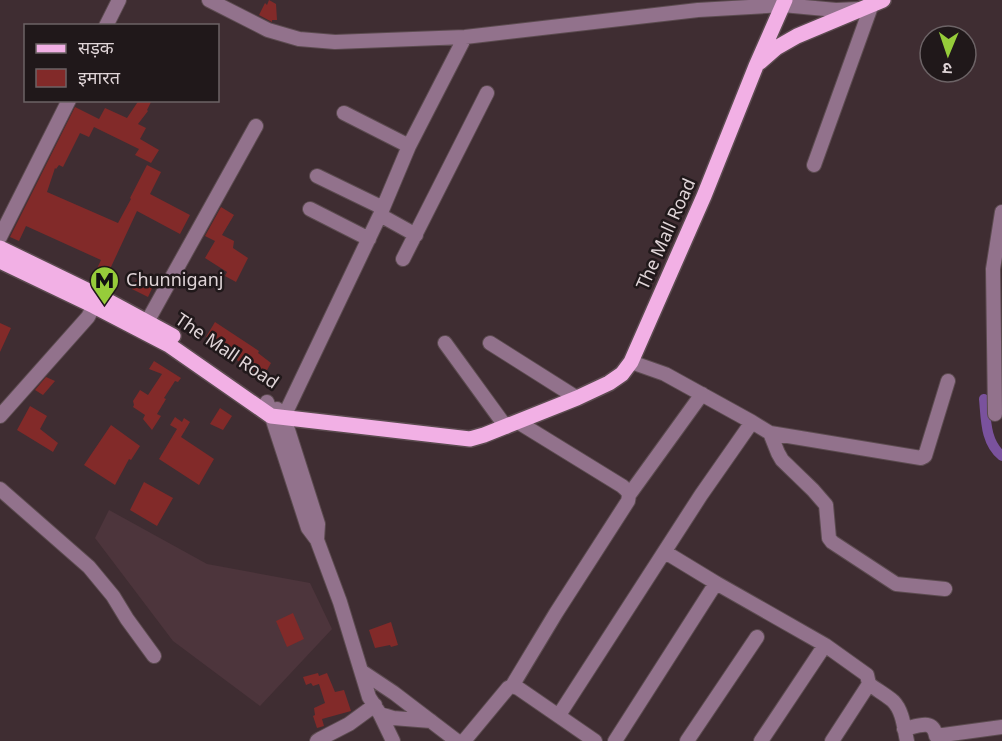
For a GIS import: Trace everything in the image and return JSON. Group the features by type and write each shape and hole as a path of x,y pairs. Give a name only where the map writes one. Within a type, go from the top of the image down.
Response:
{"main road":[{"name":"The Mall Road","path":"0,248 97,301 277,411 470,439 484,435 609,383 622,374 631,362 704,196 784,2"},
{"path":"756,66 776,48 796,36 871,5"},
{"name":"The Mall Road","path":"0,261 147,322 176,337 277,411"}],"street":[{"path":"107,24 119,0"},
{"path":"209,0 268,30 299,39 335,42 465,38 784,2 836,10 871,5 814,165"},
{"path":"818,0 836,10"},
{"path":"393,741 369,697 317,540 318,524 288,430 277,411 369,239 409,146 465,38"},
{"path":"403,258 487,93"},
{"path":"0,237 68,102"},
{"path":"344,112 409,146"},
{"path":"147,322 256,126"},
{"path":"317,176 381,212 416,235"},
{"path":"310,209 369,239"},
{"path":"995,414 993,269 1002,212"},
{"path":"0,416 88,317 97,301"},
{"path":"445,343 512,424 622,486 629,495"},
{"path":"490,343 577,398"},
{"path":"631,362 665,374 770,433 921,458 925,456 948,381"},
{"path":"464,741 512,686 628,501 629,495 702,394"},
{"path":"559,715 712,479 752,422"},
{"path":"770,433 782,460 826,504 829,537 832,543 896,584 945,589"},
{"path":"0,489 89,567 113,596 154,656"},
{"path":"664,552 825,645 864,672 869,684 892,701 901,713 905,735 925,725 931,725 936,736 1002,727"},
{"path":"615,741 716,583"},
{"path":"687,741 757,637"},
{"path":"761,741 825,645"},
{"path":"361,671 457,741"},
{"path":"832,741 869,684"},
{"path":"512,686 595,741"},
{"path":"378,710 393,718 431,721"},
{"path":"317,741 378,710"}],"shaded area":[{"path":"109,510 207,564 310,583 332,629 260,706 173,641 95,538"}],"building":[{"path":"269,0 276,4 277,20 272,20 272,22 259,15"},
{"path":"138,102 151,102 148,111 138,124 146,128 140,139 159,150 151,163 135,155 139,149 94,127 89,137 80,133 63,167 59,165 55,168 47,192 118,223 147,165 161,172 150,194 190,215 180,234 137,211 104,282 93,277 101,260 26,226 19,241 10,237 75,107 99,119 105,108 127,118"},
{"path":"221,207 234,215 222,235 234,241 233,248 248,258 236,282 225,276 227,272 205,258 215,241 205,236"},
{"path":"140,272 156,280 148,297 132,289"},
{"path":"215,322 259,351 258,353 271,363 262,379 206,337"},
{"path":"0,323 11,328 0,352"},
{"path":"154,361 181,378 178,382 175,381 164,398 166,399 157,414 161,416 152,430 143,419 145,415 133,407 133,401 140,390 148,395 162,374 149,369"},
{"path":"46,377 55,381 43,395 35,390"},
{"path":"30,406 47,416 40,429 58,443 53,452 17,430"},
{"path":"220,408 232,416 223,430 210,424"},
{"path":"175,417 182,422 184,418 190,422 181,437 214,459 199,485 159,459 177,429 170,425"},
{"path":"111,425 140,446 131,460 129,459 115,485 84,465"},
{"path":"144,482 173,498 157,526 130,510"},
{"path":"293,613 304,639 287,647 276,621"},
{"path":"391,622 398,645 375,648 369,630"},
{"path":"318,673 319,676 327,673 335,692 344,690 351,711 322,719 324,726 317,728 313,716 315,715 314,708 325,703 319,684 306,685 303,677"}],"waterway":[{"path":"984,399 989,437 1002,456"}],"place":[{"name":"Chunniganj","path":"105,306"}]}
